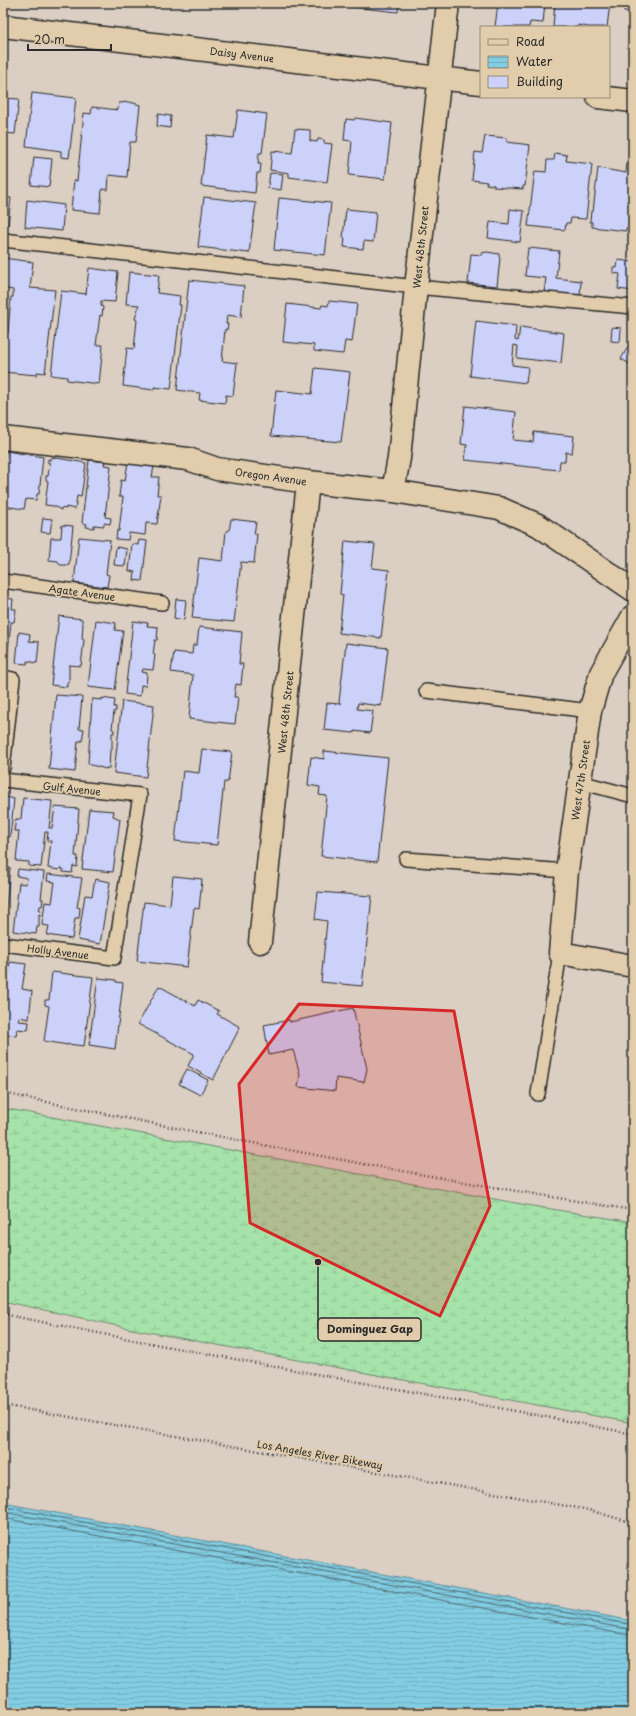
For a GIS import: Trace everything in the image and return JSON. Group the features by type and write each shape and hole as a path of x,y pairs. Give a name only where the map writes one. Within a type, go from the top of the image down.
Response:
{"street":[{"name":"West 48th Street","path":"394,492 399,458 416,287 448,3"},
{"name":"Daisy Avenue","path":"3,26 480,83"},
{"path":"607,98 633,101"},
{"name":"Oregon Avenue","path":"3,438 188,459 217,469 394,492 499,508 538,525 633,590"},
{"name":"West 48th Street","path":"260,942 308,482"},
{"name":"West 47th Street","path":"560,954 567,871 590,711 601,673 633,616"},
{"path":"560,954 633,966"}],"lane":[{"path":"3,240 416,287 633,307"},
{"name":"Agate Avenue","path":"3,581 162,603"},
{"path":"3,768 8,678"},
{"path":"426,691 590,711"},
{"name":"Gulf Avenue","path":"3,780 140,795 114,958"},
{"path":"580,782 633,796"},
{"path":"406,859 567,871"},
{"name":"Holly Avenue","path":"3,944 114,958"},
{"path":"538,1094 560,954"}],"path":[{"path":"3,1093 129,1119 325,1156 633,1210"},
{"path":"3,1314 162,1347 492,1406 633,1434"},
{"name":"Los Angeles River Bikeway","path":"3,1405 588,1510 633,1523"}],"highlighted area":[{"path":"299,1004 454,1011 490,1206 440,1316 250,1223 239,1084"}],"green space":[{"path":"3,1108 532,1206 633,1222 633,1423 132,1329 3,1301"}],"water":[{"path":"3,1503 633,1621 633,1713 3,1713"}],"building":[{"path":"334,3 399,3 398,12 334,5"},
{"path":"498,3 545,3 543,23 530,22 529,26 495,26"},
{"path":"555,3 610,3 607,26 553,26"},
{"path":"624,3 633,3 633,12 624,11"},
{"path":"633,16 633,47 629,47"},
{"path":"32,93 76,98 69,158 61,157 61,151 26,146"},
{"path":"3,98 19,99 15,134 4,133 4,139"},
{"path":"130,102 140,105 136,142 130,142 127,177 109,175 108,190 102,189 100,213 71,210 74,180 77,181 84,113 91,114 92,107 118,110 119,103"},
{"path":"238,110 267,114 262,153 259,153 258,164 261,164 260,173 257,173 255,193 201,186 207,135 234,138"},
{"path":"158,114 171,116 170,128 157,126"},
{"path":"355,118 392,123 385,179 349,175 352,141 344,140 346,119 354,120"},
{"path":"295,129 310,130 310,141 317,142 318,139 324,140 324,143 332,144 327,182 289,177 289,173 270,170 272,151 292,153"},
{"path":"485,136 507,138 507,142 530,145 525,186 523,186 523,189 494,187 494,185 486,184 487,182 472,180 475,152 482,153"},
{"path":"555,153 567,155 566,161 592,164 586,219 571,218 570,223 566,223 565,230 528,226 535,171 546,172 547,160 554,160"},
{"path":"34,157 52,159 49,187 31,185"},
{"path":"627,163 633,163 633,229 626,228 626,231 592,227 592,222 590,222 591,211 593,212 598,168 626,173"},
{"path":"270,173 283,174 281,190 268,188"},
{"path":"3,197 11,198 8,225 3,224"},
{"path":"204,197 256,203 249,253 198,247"},
{"path":"279,198 331,203 325,255 274,250"},
{"path":"27,200 64,205 62,231 25,227"},
{"path":"346,209 376,212 373,242 364,241 363,249 344,247 345,238 343,238"},
{"path":"510,209 524,211 520,242 488,238 490,222 509,224"},
{"path":"528,248 559,251 556,278 581,281 580,296 544,293 546,278 525,276"},
{"path":"487,252 499,254 500,258 497,286 468,283 471,254 482,255 482,253"},
{"path":"3,258 33,262 30,288 55,290 45,373 37,372 37,375 3,372 3,333 8,333 13,290 3,288"},
{"path":"618,260 633,262 633,291 618,289 620,274 613,273 613,267 617,268"},
{"path":"89,268 118,272 115,302 101,301 101,306 103,307 102,316 100,315 96,345 103,345 99,384 67,380 67,377 51,375 61,291 86,294"},
{"path":"129,272 159,275 157,293 180,296 179,305 181,305 171,389 154,387 154,390 123,386 127,348 134,349 137,320 135,319 139,305 126,304"},
{"path":"189,280 244,286 241,317 227,315 226,324 228,324 227,330 225,329 222,361 237,363 233,396 226,395 225,403 199,400 200,393 177,390"},
{"path":"329,301 357,304 352,342 345,341 343,354 314,351 314,345 283,342 287,304 321,308 322,305 328,306"},
{"path":"476,321 516,326 515,340 518,341 520,327 564,333 561,363 517,358 518,346 514,345 512,365 528,367 526,383 470,376"},
{"path":"612,327 621,328 620,342 611,341"},
{"path":"628,347 633,350 633,359 630,364 621,359"},
{"path":"315,368 350,372 341,442 271,436 276,390 312,394"},
{"path":"465,406 516,412 513,440 533,442 534,432 574,436 572,453 566,452 565,461 560,461 559,470 465,460 467,445 461,444"},
{"path":"6,451 43,457 39,494 37,494 36,500 26,499 24,509 3,506 3,474"},
{"path":"51,457 86,463 81,497 77,496 75,509 66,507 66,509 61,508 61,510 54,506 45,505 48,481 46,480 46,476 48,476 50,463 48,463 48,459 51,460"},
{"path":"89,460 105,462 104,465 111,466 105,517 111,518 110,524 104,523 104,526 94,525 94,528 86,527 87,524 82,523"},
{"path":"128,462 154,466 152,477 159,477 157,495 161,495 157,524 146,523 145,535 129,533 128,540 116,539 117,531 119,531 123,497 119,497 121,480 125,481"},
{"path":"43,518 52,519 50,533 41,532"},
{"path":"231,519 256,522 254,534 257,534 254,563 241,562 234,622 192,618 199,558 223,561 226,531 229,531"},
{"path":"62,525 73,526 69,564 67,565 60,565 58,561 49,560 51,538 61,538"},
{"path":"79,537 110,540 106,574 109,575 107,587 74,583"},
{"path":"139,540 147,541 142,581 134,580 135,572 129,571 132,544 138,545"},
{"path":"345,541 375,544 372,568 389,570 381,638 339,633 343,595 340,594"},
{"path":"116,547 127,549 125,566 114,565"},
{"path":"3,598 13,599 12,609 16,609 14,622 11,622 7,661 3,661"},
{"path":"176,599 186,600 184,620 174,618"},
{"path":"59,616 82,619 83,623 82,639 84,640 81,666 69,665 69,682 67,682 67,687 51,685"},
{"path":"96,620 116,623 115,630 123,631 115,690 88,687"},
{"path":"133,621 148,623 147,626 158,627 157,640 155,640 153,654 155,655 153,670 143,669 142,672 147,673 146,686 141,685 140,696 125,694"},
{"path":"199,627 242,632 239,664 243,664 241,685 236,684 234,697 238,697 235,724 189,719 193,675 171,672 174,652 192,654 193,645 197,645"},
{"path":"19,632 30,634 29,641 39,642 37,663 27,661 27,664 16,663"},
{"path":"346,643 388,648 381,706 358,703 357,709 373,711 370,733 324,730 327,703 340,704"},
{"path":"56,695 82,697 79,729 84,729 82,741 78,741 75,772 49,769"},
{"path":"102,698 115,700 114,707 116,707 116,711 114,711 112,729 114,730 114,733 112,733 112,750 110,750 109,768 106,769 88,764 92,699 102,700"},
{"path":"122,701 154,705 146,777 114,773"},
{"path":"202,749 232,752 228,782 224,782 217,845 175,841 183,771 199,773"},
{"path":"324,751 388,758 377,862 321,856 327,796 319,795 320,787 308,785 311,757 324,759"},
{"path":"3,796 14,799 10,837 3,836"},
{"path":"23,798 52,801 49,828 52,828 55,807 79,809 75,856 78,856 77,867 73,866 72,873 63,872 63,869 60,868 59,870 48,868 51,841 47,841 48,832 45,832 41,867 29,866 29,862 16,861 19,831 14,831 16,819 21,819"},
{"path":"89,809 114,811 113,816 120,819 113,872 82,869"},
{"path":"3,842 8,842 7,853 3,852"},
{"path":"3,867 10,868 4,929 3,929"},
{"path":"18,869 44,872 41,899 43,899 42,906 40,906 39,910 41,910 40,915 39,914 39,927 37,927 36,934 13,931 19,883 26,884 27,878 17,876"},
{"path":"48,874 82,878 77,907 80,908 79,918 75,918 72,939 47,935 49,926 42,925 45,902 52,903 55,882 47,881"},
{"path":"173,876 202,879 199,909 194,908 187,967 137,961 144,902 170,905"},
{"path":"95,879 110,882 100,944 78,940 85,895 92,896"},
{"path":"318,892 372,896 362,986 321,982 327,921 315,919"},
{"path":"10,962 26,964 22,989 32,991 29,1019 19,1017 18,1021 29,1022 28,1030 17,1029 16,1036 3,1034 6,991 4,991 5,983 7,984"},
{"path":"52,972 93,977 84,1046 44,1041 49,1006 45,1005 45,1000 49,1000"},
{"path":"98,978 116,980 116,982 123,983 115,1049 89,1045"},
{"path":"159,986 195,1006 198,1000 219,1011 217,1014 240,1027 213,1080 188,1066 194,1054 138,1024"},
{"path":"353,1008 367,1069 364,1082 336,1078 335,1091 298,1087 300,1074 293,1050 269,1055 264,1025 290,1020 290,1022"},
{"path":"187,1069 208,1080 200,1095 179,1084"}],"place":[{"name":"Dominguez Gap","path":"318,1262"}]}
